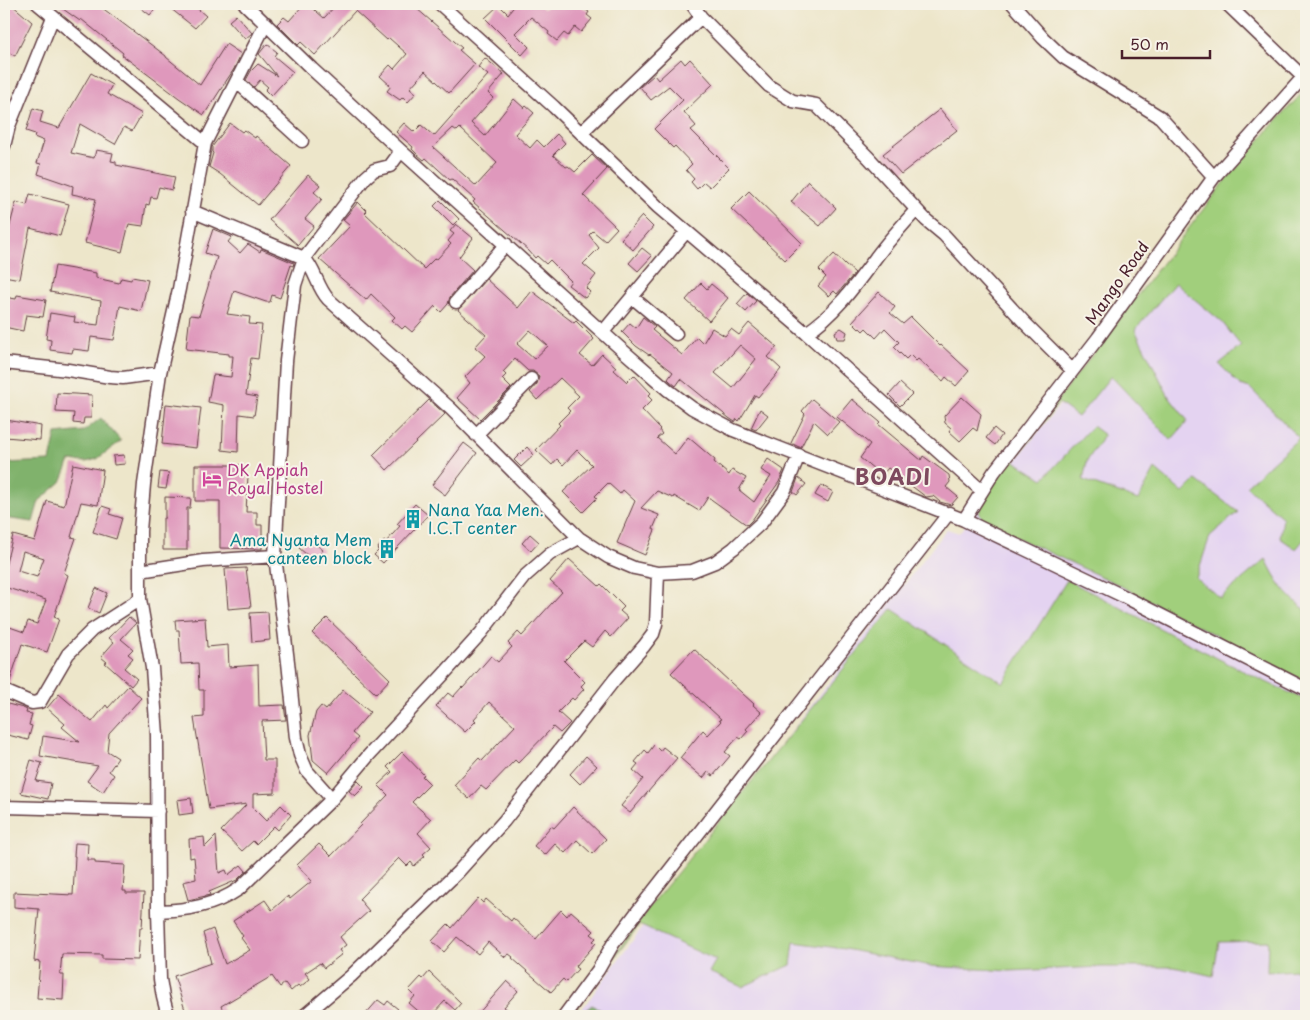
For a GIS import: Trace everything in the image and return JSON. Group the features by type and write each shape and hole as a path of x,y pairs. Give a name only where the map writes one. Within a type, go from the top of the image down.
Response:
{"street":[{"path":"38,4 205,143"},
{"path":"245,4 401,151 668,390 692,408 733,430 949,513 1123,596 1306,689"},
{"path":"440,4 486,44 658,207 806,333 982,491"},
{"path":"692,4 701,17 769,86 793,101 816,105 868,157 916,210 944,235 1025,323 1072,370"},
{"path":"1013,4 1043,38 1064,57 1160,117 1214,177"},
{"path":"1227,4 1305,76"},
{"path":"581,133 701,17"},
{"path":"4,146 6,126 53,18"},
{"path":"168,1016 162,997 160,979 157,735 152,668 140,599 140,531 144,484 160,373 179,289 205,143 266,23"},
{"name":"Mango Road","path":"964,520 994,472 1098,338 1214,177 1305,76"},
{"path":"237,82 302,140"},
{"path":"332,799 307,771 298,747 275,556 291,309 295,285 304,258 365,178 374,170 390,166 401,151"},
{"path":"806,333 818,325 838,305 916,210"},
{"path":"192,211 304,258 328,299 451,409 579,538 608,557 634,568 658,573 692,571 715,562 734,548 762,522 784,492 799,455"},
{"path":"604,332 686,232"},
{"path":"456,302 506,244"},
{"path":"632,297 676,334"},
{"path":"4,363 123,378 160,373"},
{"path":"476,435 531,379"},
{"path":"564,1016 637,912 949,513"},
{"path":"158,911 196,908 228,897 239,889 332,799 368,755 443,676 481,632 524,577 550,554 579,538"},
{"path":"140,571 203,561 275,556"},
{"path":"304,1016 351,976 458,872 504,821 609,687 649,640 656,624 658,573"},
{"path":"4,691 32,703 40,702 68,654 92,630 140,599"},
{"path":"4,809 158,811"}],"shaded area":[{"path":"1306,92 1306,1016 577,1016 678,879 947,529 959,533"}],"green space":[{"path":"1306,89 1306,119 1303,125 1306,127 1306,537 1296,549 1280,538 1283,518 1246,486 1299,438 1250,388 1240,385 1219,364 1241,346 1222,322 1175,283 1135,330 1169,397 1188,421 1171,440 1111,376 1078,417 1059,403 1014,461 1043,479 1092,426 1104,435 1087,461 1083,480 1138,500 1155,469 1183,493 1196,480 1238,512 1210,536 1196,578 1220,598 1266,559 1282,587 1306,610 1306,682 1115,583 985,523 979,512 983,498 1218,190 1270,128"},
{"path":"101,418 121,441 97,459 86,462 70,461 61,482 39,501 33,522 4,518 4,463 50,461 56,434 84,431"},
{"path":"1067,580 1215,657 1306,700 1306,972 1295,970 1267,972 1268,941 1219,942 1213,976 1174,967 1102,967 1009,971 931,966 845,949 794,942 791,965 742,987 709,972 716,960 639,925 571,1016 569,1016 652,904 892,609 1003,683"},
{"path":"592,1005 611,1016 580,1016"}],"building":[{"path":"4,4 11,4 32,22 15,56 4,50 4,21 8,15 4,12"},
{"path":"56,4 97,4 166,56 200,85 226,44 241,54 234,69 204,115 122,55 123,53 81,19 80,21"},
{"path":"136,4 159,4 150,15"},
{"path":"165,4 192,4 206,16 195,28"},
{"path":"304,4 308,4 324,18 337,4 420,4 416,8 462,48 459,50 475,64 449,93 425,71 410,88 416,93 408,102 403,97 400,100 387,91 391,86 380,76 390,65 394,69 407,54 389,38 387,40 355,11 315,55 301,42 298,45 277,24 284,17 289,21"},
{"path":"516,4 538,4 544,9 548,4 578,4 589,12 587,15 592,19 581,32 575,27 568,36 564,33 557,41 531,17 515,33 529,47 522,55 485,18 499,5 508,14"},
{"path":"236,15 252,33 245,39 229,21"},
{"path":"267,44 277,52 274,56 293,72 271,96 265,90 268,87 260,80 254,87 246,80 258,64 277,76 259,54"},
{"path":"485,58 504,74 488,93 493,98 471,123 485,136 514,99 524,108 526,106 534,113 515,134 530,148 537,140 544,147 557,134 565,143 553,155 566,167 568,166 575,172 592,155 607,169 583,195 617,228 605,241 593,231 589,235 599,248 583,264 596,275 586,288 590,292 585,298 568,285 571,281 550,260 546,264 537,256 535,258 473,202 475,200 452,179 450,180 426,158 424,160 418,155 412,149 413,147 396,132 404,123 414,132 421,125 434,136 488,75 478,67","holes":["453,128 457,131 460,128 497,163 476,186 433,147"]},
{"path":"681,59 685,64 690,59 713,84 684,112 696,126 691,130 729,168 710,187 704,182 697,189 691,182 694,179 686,170 692,164 675,146 673,148 654,129 683,100 669,86 651,100 640,87 654,75 658,80"},
{"path":"91,73 112,85 107,94 142,114 132,131 124,127 115,144 80,124 71,153 94,158 96,150 113,153 111,161 116,162 116,165 175,177 172,190 159,187 156,198 151,197 149,205 146,204 143,226 129,224 122,252 85,243 96,199 72,194 73,186 38,174 41,164 37,163 44,141 34,137 35,134 26,131 33,108 43,111 40,122 59,128"},
{"path":"940,109 957,130 901,174 883,154"},
{"path":"230,123 242,132 244,130 255,138 256,136 291,166 258,205 209,167 213,153 212,147"},
{"path":"308,175 320,185 314,192 322,199 305,219 314,226 298,245 269,220"},
{"path":"808,181 836,208 820,226 791,202"},
{"path":"749,191 802,243 785,260 731,209"},
{"path":"30,194 69,204 60,236 30,228 20,279 4,276 4,236 7,237 16,202 27,205"},
{"path":"440,200 459,219 453,225 434,206"},
{"path":"358,202 367,211 365,213 424,269 451,244 448,241 454,234 450,231 456,224 473,238 459,257 473,270 450,297 448,304 441,312 435,306 412,332 405,326 402,329 392,320 395,317 371,294 366,300 319,259 350,226 343,220"},
{"path":"642,216 653,227 633,250 621,239"},
{"path":"213,229 232,237 228,242 240,253 248,244 260,252 261,249 294,263 293,266 291,265 280,298 272,295 270,302 266,302 234,291 227,314 250,317 249,324 262,325 258,359 251,358 246,395 257,397 254,416 239,414 238,452 222,450 224,405 208,402 213,375 231,377 233,356 186,349 190,315 199,316 217,257 205,253"},
{"path":"642,248 652,256 638,271 629,263"},
{"path":"834,254 855,273 837,294 834,291 829,296 818,286 826,277 819,270"},
{"path":"55,266 96,273 96,278 119,283 121,278 131,280 132,277 148,280 141,311 120,306 114,340 91,337 89,351 73,349 72,353 50,350 51,340 46,339 50,313 75,317 74,322 98,325 101,301 50,292"},
{"path":"486,279 518,308 532,291 574,323 576,321 594,339 580,355 592,365 602,354 616,367 614,370 627,382 634,375 651,393 648,396 652,400 642,410 660,429 662,434 657,438 675,454 688,437 729,475 732,470 746,478 739,490 754,502 771,476 761,470 768,459 784,470 779,482 747,525 708,497 699,511 674,496 673,498 657,491 641,508 659,515 645,555 617,543 635,501 623,490 620,494 608,483 583,512 563,492 592,465 577,450 563,465 557,459 552,465 536,450 560,425 558,423 570,411 567,408 579,396 560,378 537,400 530,392 537,384 539,376 533,371 528,371 515,359 503,372 506,375 502,379 511,388 480,419 457,398 470,383 465,377 485,356 475,347 486,335 458,310","holes":["530,330 548,346 534,359 517,344"]},
{"path":"701,283 707,289 711,284 728,298 709,321 686,300"},
{"path":"879,292 895,307 890,313 903,324 911,317 969,371 956,386 946,377 943,381 918,359 916,361 910,355 906,359 894,347 899,342 885,328 876,338 866,328 863,331 852,322"},
{"path":"747,293 756,301 746,312 737,304"},
{"path":"17,295 46,300 43,317 26,315 23,331 4,327 4,297 16,299"},
{"path":"643,317 655,327 652,330 682,355 697,337 703,343 712,328 725,336 731,329 739,335 749,323 777,347 768,357 781,369 758,397 755,395 739,421 737,419 735,422 681,379 676,386 670,381 668,379 673,372 650,354 636,346 622,332 630,323 636,328","holes":["740,345 756,359 733,388 715,373"]},
{"path":"841,328 847,332 845,339 837,339 835,332"},
{"path":"900,383 912,394 900,406 889,395"},
{"path":"57,393 92,395 91,418 84,418 83,424 73,423 74,413 56,412"},
{"path":"962,397 981,414 977,431 973,428 960,441 949,431 951,428 945,423 944,416"},
{"path":"812,399 839,422 828,434 814,421 801,447 799,447 791,443 805,414 802,411"},
{"path":"852,399 880,422 878,424 921,460 923,456 949,475 950,482 946,487 958,497 951,505 940,502 933,496 926,497 888,468 882,475 860,458 870,444 837,417"},
{"path":"429,400 445,414 387,470 373,455"},
{"path":"166,404 201,408 196,448 162,444"},
{"path":"760,409 768,415 756,430 751,428"},
{"path":"6,420 41,426 40,440 5,437"},
{"path":"994,428 1002,435 995,445 986,438"},
{"path":"464,443 477,453 445,495 432,485"},
{"path":"527,447 534,455 521,467 514,460"},
{"path":"124,455 125,464 114,465 113,456"},
{"path":"73,464 103,470 98,505 81,502 71,537 76,538 64,573 68,575 54,617 59,619 47,652 22,644 9,684 4,683 4,625 24,632 28,621 37,624 46,600 4,587 4,571 13,535 35,541 47,501 64,506","holes":["23,551 44,558 37,577 18,571"]},
{"path":"195,465 242,465 242,473 248,475 246,512 257,512 257,525 262,525 262,549 220,548 220,501 195,501"},
{"path":"160,472 169,473 166,489 158,488"},
{"path":"798,478 806,484 797,495 793,492"},
{"path":"821,485 833,492 828,502 815,495"},
{"path":"165,497 191,498 190,508 187,508 187,550 163,550"},
{"path":"415,504 428,515 383,563 374,555 379,550 377,549 400,526 397,524"},
{"path":"102,506 111,509 109,514 122,518 116,539 93,532"},
{"path":"530,534 539,542 531,551 522,543"},
{"path":"308,538 323,550 314,561 299,548"},
{"path":"569,559 599,586 601,584 624,607 620,611 628,618 611,637 605,631 592,647 584,641 564,661 585,682 581,686 584,689 574,700 572,698 558,712 570,723 560,733 553,727 518,763 515,760 486,790 481,786 469,799 454,785 479,758 482,761 515,726 489,702 474,719 476,721 465,732 436,706 448,693 453,697 463,688 491,656 498,662 512,647 508,643 518,632 522,636 562,592 550,581"},
{"path":"246,568 251,607 228,609 225,569"},
{"path":"96,588 107,593 99,613 88,608"},
{"path":"268,612 270,640 252,642 250,613"},
{"path":"129,617 136,623 121,639 133,649 128,654 133,658 124,668 137,679 131,686 105,663 107,662 101,657 114,642 109,638"},
{"path":"205,618 207,647 228,645 229,667 258,665 259,706 284,705 286,720 262,721 264,760 275,760 275,793 253,794 253,808 266,821 281,805 291,815 278,830 274,826 256,844 253,841 242,851 221,831 247,804 209,809 194,718 204,717 204,690 199,690 198,663 181,664 179,630 176,630 175,620"},
{"path":"327,618 390,679 376,694 312,633"},
{"path":"694,649 761,712 746,729 748,731 741,739 738,737 725,752 730,756 713,776 708,772 703,778 680,758 703,730 708,735 721,719 671,673"},
{"path":"128,686 141,698 109,733 107,751 118,758 109,771 114,775 103,792 87,781 98,766 40,756 43,736 80,742 62,727 65,724 47,708 59,694 92,722 106,705 108,708"},
{"path":"343,690 370,712 352,733 358,738 328,773 313,760 310,735 316,712 321,706 326,710"},
{"path":"4,703 23,708 27,710 26,713 32,714 29,725 32,726 28,740 4,734"},
{"path":"654,745 660,751 663,747 677,758 630,813 621,806 643,779 633,770 638,764 635,762 645,750 648,753"},
{"path":"402,752 430,784 412,802 431,819 418,833 431,847 423,854 425,856 414,866 411,862 407,866 399,858 359,899 369,911 340,937 346,945 339,950 342,954 324,968 320,963 305,973 310,979 300,987 298,985 291,991 285,983 280,987 272,976 221,1006 225,1016 187,1016 174,976 211,963 203,933 213,929 225,964 250,950 241,938 243,936 233,921 265,900 272,910 288,896 290,899 312,881 297,865 319,844 331,856 361,825 388,795 378,785 392,772 387,767"},
{"path":"586,756 597,766 580,784 570,774"},
{"path":"31,760 42,763 36,781 51,783 48,799 21,793"},
{"path":"358,781 364,787 355,796 349,791"},
{"path":"191,798 193,813 179,815 177,800"},
{"path":"573,807 606,839 592,854 577,840 565,853 555,844 545,855 534,846 551,826 554,828"},
{"path":"216,836 219,873 226,870 228,875 241,865 246,871 237,880 209,892 210,895 188,900 183,882 196,879 194,857 190,858 189,839 204,837 205,847"},
{"path":"75,843 88,844 87,860 95,860 95,863 125,865 123,891 126,891 126,893 144,893 138,960 102,959 102,955 62,954 60,975 64,975 63,1000 37,998 40,962 34,961 39,909 14,907 14,892 73,895"},
{"path":"478,898 483,903 486,899 511,921 513,918 536,939 561,910 567,916 571,911 594,931 591,934 596,938 593,941 596,943 575,967 578,969 566,982 563,979 551,992 513,957 509,954 505,957 488,942 478,954 457,937 444,952 432,941 448,924 452,928"},
{"path":"429,972 461,1003 455,1010 445,1001 431,1016 424,1016 409,1003 415,996 409,990 421,977 423,979"},
{"path":"507,981 518,991 504,1007 509,1011 504,1016 476,1016"},
{"path":"378,1000 385,1005 388,1001 398,1009 392,1016 364,1016"}],"place":[{"name":"DK Appiah Royal Hostel","path":"212,479"},
{"name":"Nana Yaa Men. I.C.T center","path":"413,519"},
{"name":"Ama Nyanta Mem canteen block","path":"387,549"}],"district":[{"name":"BOADI","path":"893,478"}]}
